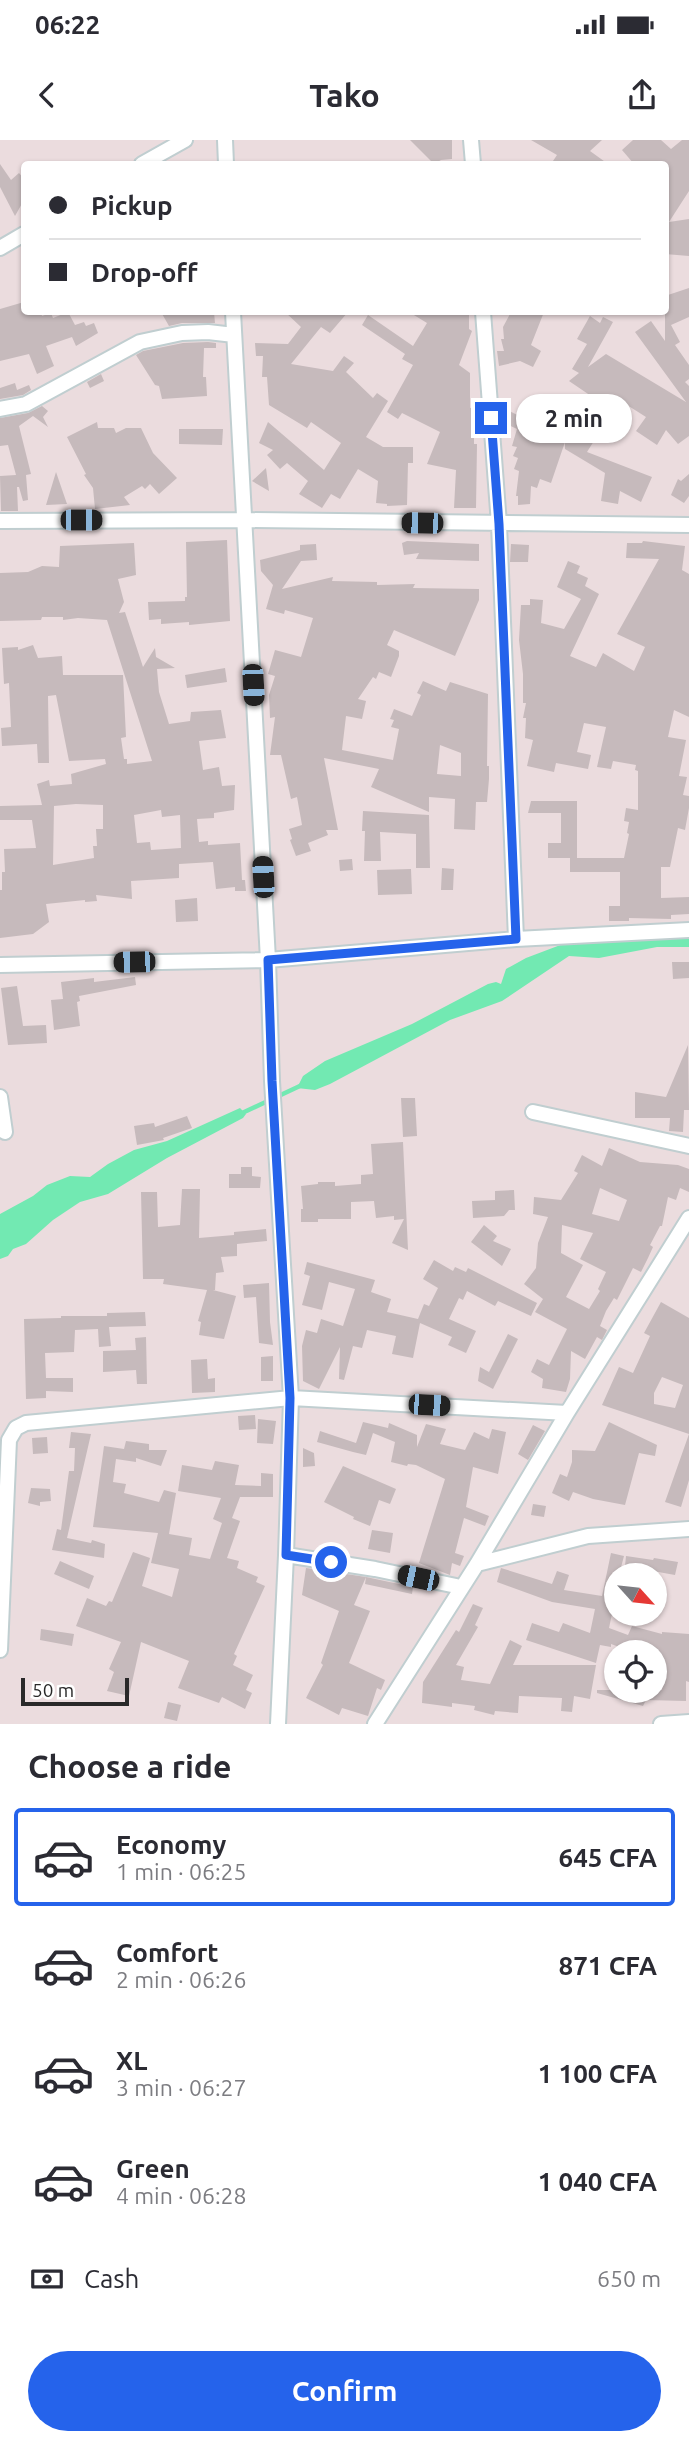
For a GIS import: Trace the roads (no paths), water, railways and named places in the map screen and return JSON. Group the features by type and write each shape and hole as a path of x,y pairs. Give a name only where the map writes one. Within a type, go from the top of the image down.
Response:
{"street":[{"path":"147,161 184,140"},
{"path":"225,140 226,161"},
{"path":"471,140 472,161"},
{"path":"0,248 21,236"},
{"path":"233,315 290,1398 278,1724"},
{"path":"483,315 499,524 516,939"},
{"path":"0,409 26,404 140,342 182,333 234,335"},
{"path":"0,521 244,520 689,525"},
{"path":"0,965 268,960 516,939 689,930"},
{"path":"0,1097 5,1132"},
{"path":"533,1112 689,1146"},
{"path":"375,1724 477,1564 567,1413 689,1219"},
{"path":"0,1650 9,1440 16,1428 26,1423 290,1398 567,1413"},
{"path":"477,1564 588,1536 689,1529"},
{"path":"286,1555 375,1569 461,1587"},
{"path":"662,1724 689,1722"}],"waterway":[{"path":"240,1114 302,1085"}]}
